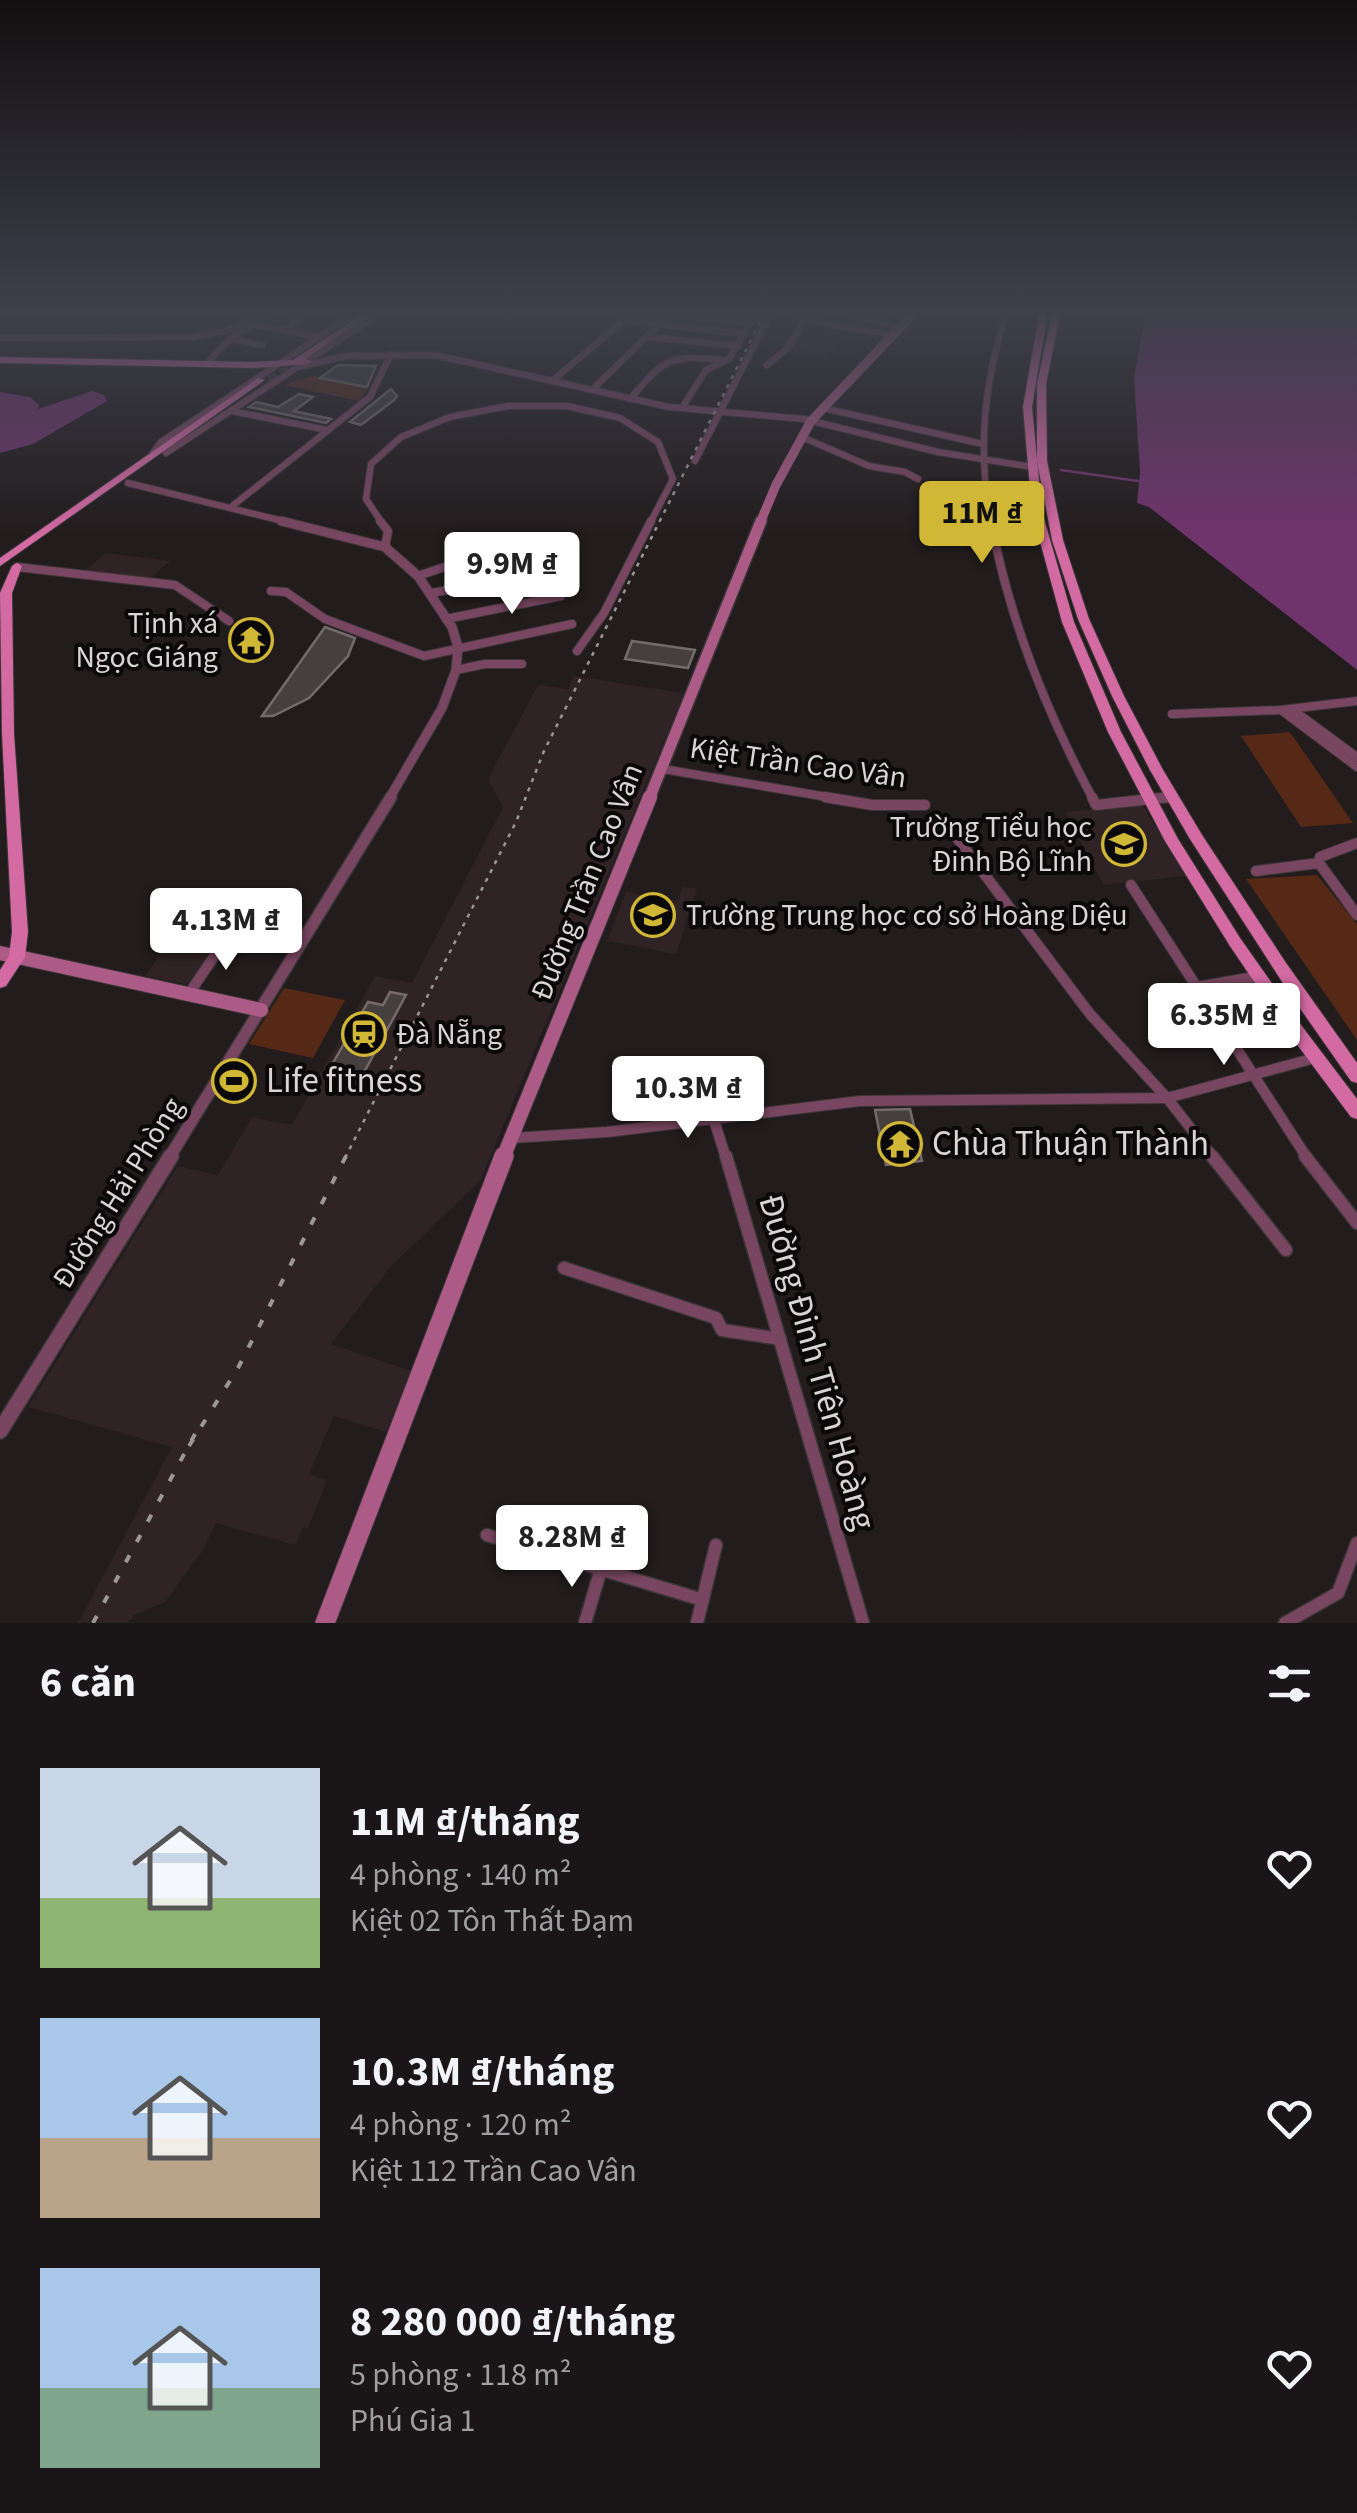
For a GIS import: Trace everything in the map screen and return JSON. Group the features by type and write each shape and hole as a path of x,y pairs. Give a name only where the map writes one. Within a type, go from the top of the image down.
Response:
{"main road":[{"path":"0,564 160,453 243,386"},
{"name":"Đường Trần Cao Vân","path":"325,1623 512,1138 776,485 812,421 844,386"},
{"path":"1030,386 1026,400 1028,466 1043,548 1107,716 1150,800 1260,976 1357,1112"},
{"path":"1038,386 1044,468 1061,553 1114,690 1170,797 1350,1063"},
{"path":"0,982 18,957 2,584 28,554 128,483 160,453"},
{"path":"0,564 17,567"},
{"path":"1067,614 1085,614"},
{"path":"0,953 260,1010"},
{"path":"1315,1058 1350,1063"}],"street":[{"path":"160,453 161,442 241,386"},
{"path":"160,453 271,386"},
{"path":"231,507 370,397 376,386"},
{"path":"573,386 682,408 812,421 911,447 1044,468"},
{"path":"592,390 597,386"},
{"path":"630,399 641,386"},
{"path":"682,408 696,386"},
{"path":"695,461 732,386"},
{"path":"987,386 983,444 987,497 1004,576 1040,688 1096,805 1170,797"},
{"path":"384,548 388,532 366,499 367,476 377,458 423,426 484,409 548,405 606,415 642,430 668,454 673,479 606,610 577,651"},
{"path":"823,408 983,444"},
{"path":"232,412 327,430"},
{"path":"802,437 834,446 873,468 908,472 918,478"},
{"name":"Đường Hải Phòng","path":"0,1431 426,738 448,696 456,670 458,647 432,593 384,548 128,483"},
{"path":"987,497 1033,499"},
{"path":"418,576 506,546"},
{"path":"17,567 176,585 229,621"},
{"path":"432,593 560,568"},
{"path":"271,591 286,592 325,619 424,656 572,624"},
{"path":"446,619 562,596"},
{"path":"456,670 485,664 522,664"},
{"path":"1172,714 1293,710 1357,701"},
{"path":"1281,710 1357,767"},
{"path":"1293,710 1357,757"},
{"name":"Kiệt Trần Cao Vân","path":"663,768 872,804 925,805"},
{"path":"951,830 1090,1014 1167,1098 1286,1250"},
{"path":"1256,871 1320,860 1357,843"},
{"path":"1320,860 1357,916"},
{"path":"1132,885 1305,1156 1357,1223"},
{"path":"188,995 232,930"},
{"path":"1197,987 1260,976"},
{"path":"512,1138 607,1132 860,1101 1167,1098 1315,1058"},
{"name":"Đường Đinh Tiên Hoàng","path":"712,1117 752,1236 863,1623"},
{"path":"564,1268 716,1318 722,1330 780,1339"},
{"path":"487,1535 703,1600"},
{"path":"1285,1623 1338,1594 1357,1543"},
{"path":"698,1623 716,1545"},
{"path":"586,1623 602,1569"}],"shaded area":[{"path":"287,386 368,387 359,401"},
{"path":"1134,386 1357,386 1357,670 1149,507 1137,503 1140,472"},
{"path":"92,391 104,395 107,401 33,444 0,453 0,392 30,397 39,405 38,409"},
{"path":"106,553 170,561 147,581 83,572"},
{"path":"574,676 684,693 480,1181 393,1264 331,1344 411,1371 386,1432 334,1416 309,1474 327,1481 308,1528 303,1527 295,1545 216,1523 203,1550 165,1602 134,1615 128,1623 78,1623 172,1447 28,1407 178,1166 218,1175 252,1117 292,1125 375,976 412,983 503,807 488,779 538,685 568,689"},
{"path":"1290,732 1353,823 1301,827 1241,736"},
{"name":"Trường Tiểu học Đinh Bộ Lĩnh","path":"1142,804 1185,876 1104,885 1065,812"},
{"path":"1317,875 1357,924 1357,1040 1246,879"},
{"name":"Trường Trung học cơ sở Hoàng Diệu","path":"683,887 697,889 676,954 607,941 626,892 677,901"},
{"path":"187,918 230,926 191,985 145,976"},
{"path":"284,988 345,1000 313,1058 249,1044"}],"building":[{"path":"391,389 397,396 394,400 361,425 350,422"},
{"path":"299,394 313,397 294,411 331,419 326,423 249,407 256,402 278,407"},
{"path":"325,627 355,638 348,656 309,698 273,716 262,716"},
{"path":"632,641 695,650 688,668 625,659"},
{"path":"390,992 406,995 356,1087 339,1083 345,1071 330,1068 368,1002 383,1005"},
{"name":"Chùa Thuận Thành","path":"910,1109 922,1161 886,1165 875,1110"}],"waterway":[{"path":"1061,470 1138,481"}],"railway":[{"path":"345,1158 516,822 544,751 728,386"},
{"path":"189,1446 238,1368 346,1156"},
{"path":"93,1623 195,1434"}],"place":[{"name":"Tịnh xá Ngọc Giáng","path":"251,640"},
{"name":"Trường Tiểu học Đinh Bộ Lĩnh","path":"1124,844"},
{"name":"Trường Trung học cơ sở Hoàng Diệu","path":"653,915"},
{"name":"Đà Nẵng","path":"364,1034"},
{"name":"Life fitness","path":"234,1081"},
{"name":"Chùa Thuận Thành","path":"900,1144"}]}
